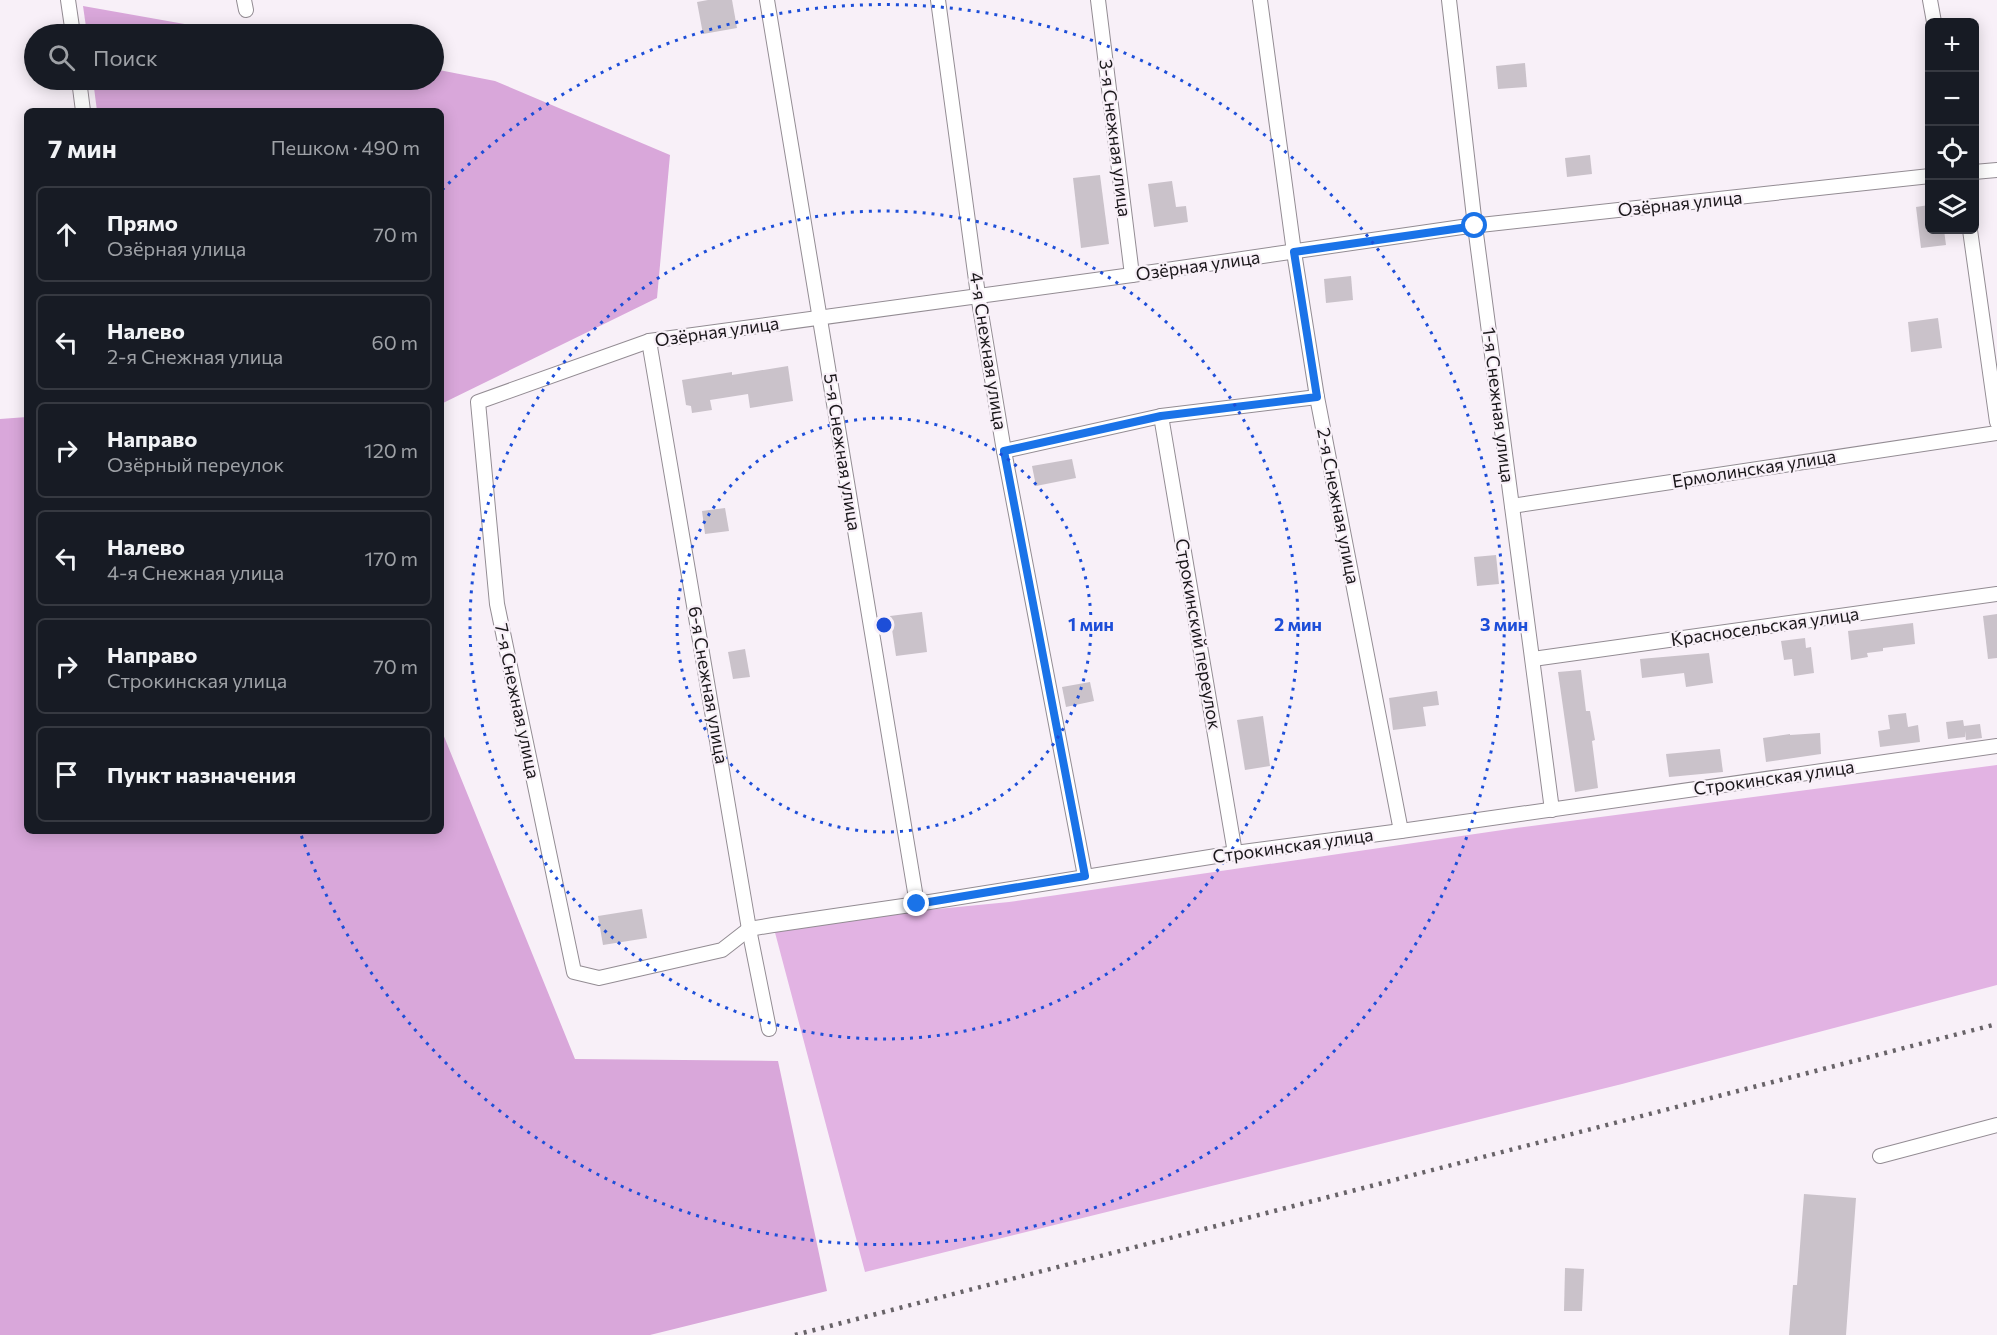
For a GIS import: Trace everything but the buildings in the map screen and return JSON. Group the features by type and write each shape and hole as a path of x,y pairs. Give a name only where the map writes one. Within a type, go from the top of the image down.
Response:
{"street":[{"path":"68,0 72,24"},
{"name":"5-я Снежная улица","path":"767,0 917,904"},
{"name":"4-я Снежная улица","path":"938,0 978,295 1004,451 1085,876"},
{"name":"3-я Снежная улица","path":"1098,0 1132,275"},
{"name":"2-я Снежная улица","path":"1260,0 1294,252 1317,397 1401,831"},
{"name":"1-я Снежная улица","path":"1449,0 1475,226 1552,810"},
{"path":"1930,0 1933,18"},
{"path":"80,90 83,108"},
{"path":"1979,172 1997,170"},
{"name":"Озёрная улица","path":"477,402 649,341 1475,226 1925,176"},
{"path":"1971,234 1997,422"},
{"name":"6-я Снежная улица","path":"649,341 768,1029"},
{"path":"1004,451 1161,416 1317,397"},
{"name":"7-я Снежная улица","path":"477,402 497,604 562,918 574,972 599,978"},
{"name":"Строкинский переулок","path":"1161,416 1235,853"},
{"name":"Ермолинская улица","path":"1512,506 1997,433"},
{"name":"Красносельская улица","path":"1533,659 1997,594"},
{"name":"Строкинская улица","path":"599,978 722,950 750,929 1235,853 1997,746"},
{"path":"1880,1156 1997,1125"}],"shaded area":[{"path":"83,6 185,24 86,24"},
{"path":"444,71 495,81 670,155 657,298 444,403 444,108 97,108 94,90 444,90"},
{"path":"24,417 24,834 444,834 444,736 575,1059 778,1061 827,1291 650,1335 0,1335 0,419"},
{"path":"1997,765 1997,985 1622,1084 865,1272 773,925 1009,902 1516,828"}],"railway":[{"path":"795,1335 1997,1024"}],"route":[{"path":"917,904 1085,876 1004,451 1161,416 1317,397 1294,252 1475,226"}]}
